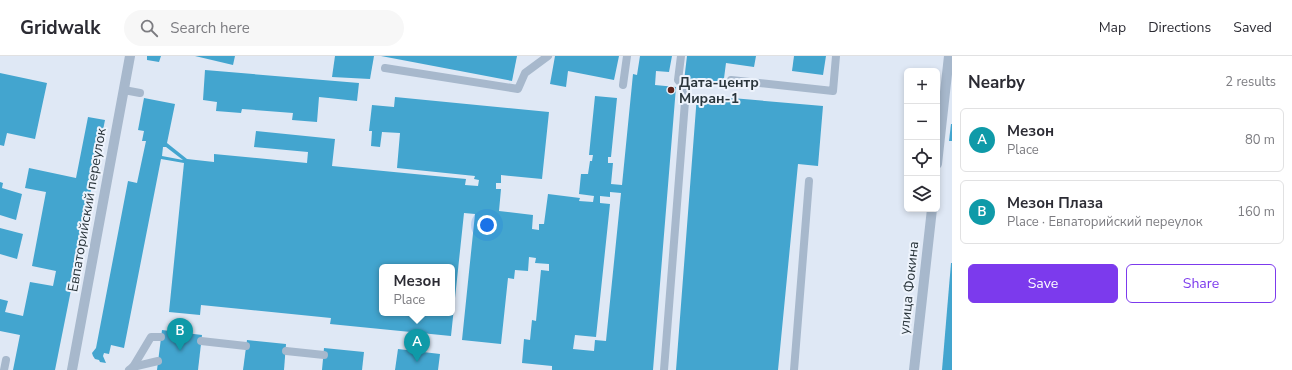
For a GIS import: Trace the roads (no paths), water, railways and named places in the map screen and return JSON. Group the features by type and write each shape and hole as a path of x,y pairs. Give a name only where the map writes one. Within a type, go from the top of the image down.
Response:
{"street":[{"name":"Евпаторийский переулок","path":"72,370 130,56"},
{"path":"940,140 950,58"},
{"name":"улица Фокина","path":"914,370 932,212"}],"lane":[{"path":"385,68 518,89 526,73 548,56"},
{"path":"623,85 627,56"},
{"path":"664,370 686,89 678,80 682,56"},
{"path":"731,80 833,91 836,56"},
{"path":"124,90 140,93"},
{"path":"794,370 809,180"},
{"path":"131,368 151,337 161,337"},
{"path":"201,341 246,346"},
{"path":"286,351 324,355"},
{"path":"4,370 6,360"},
{"path":"131,368 158,361"}],"place":[{"name":"Дата-центр Миран-1","path":"671,90"},
{"name":"Мезон Плаза","path":"180,351"},
{"name":"Мезон","path":"417,362"}]}
